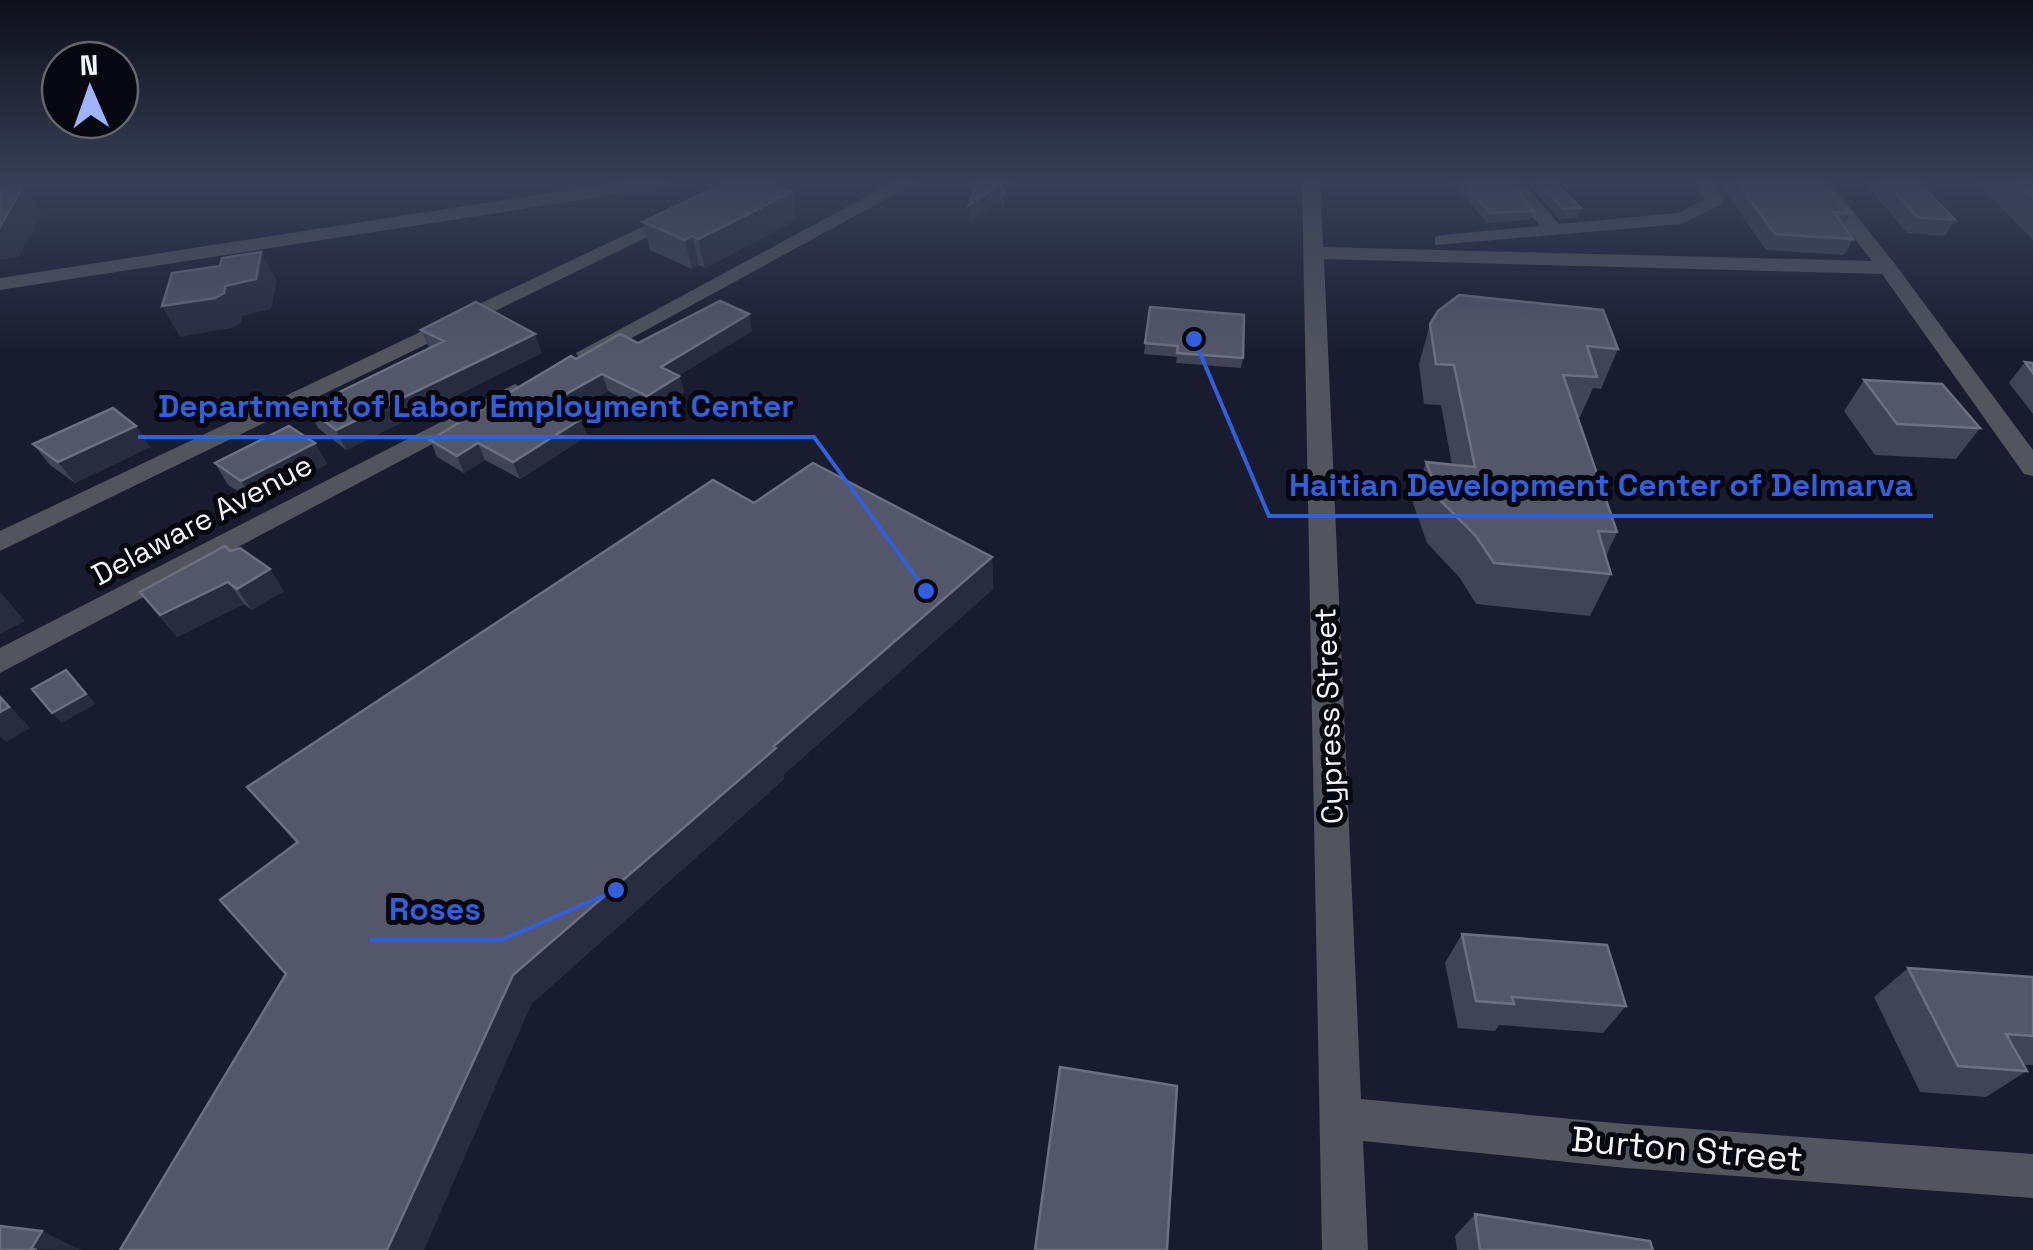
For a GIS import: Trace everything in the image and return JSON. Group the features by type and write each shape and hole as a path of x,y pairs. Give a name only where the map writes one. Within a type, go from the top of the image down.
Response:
{"street":[{"path":"0,284 288,239"},
{"path":"0,542 632,239"},
{"name":"Delaware Avenue","path":"0,662 800,239"},
{"name":"Cypress Street","path":"1314,239 1345,1250"},
{"path":"1390,255 1429,242 1454,239"},
{"path":"1865,239 2033,468"},
{"path":"1315,253 1888,268"},
{"name":"Burton Street","path":"1342,1118 1626,1146 2033,1176"}],"building":[{"path":"261,252 256,279 225,286 224,293 215,298 162,306 172,273 220,266 222,258"},
{"path":"1459,295 1603,310 1618,349 1587,346 1597,377 1563,375 1617,532 1598,531 1611,574 1494,563 1476,536 1441,501 1426,462 1475,467 1454,365 1436,364 1430,324 1438,311"},
{"path":"720,301 749,314 661,367 679,376 647,396 602,374 552,402 581,419 513,462 478,443 457,456 430,440 571,356 576,359 620,334 638,343"},
{"path":"476,302 535,334 336,430 307,408 444,341 421,330"},
{"path":"1150,307 1244,315 1243,358 1177,353 1178,346 1145,343"},
{"path":"1864,380 1942,384 1980,428 1897,424"},
{"path":"113,408 136,426 58,462 33,444"},
{"path":"289,426 315,443 241,481 215,463"},
{"path":"813,463 992,557 513,975 387,1250 120,1250 286,974 220,900 298,842 247,787 713,480 754,503"},
{"path":"225,546 230,551 240,548 270,569 237,589 228,582 160,615 140,592"},
{"path":"66,670 86,694 52,713 32,689"},
{"path":"0,697 9,707 0,712"},
{"path":"1462,934 1607,945 1626,1006 1512,997 1514,1004 1476,1001"},
{"path":"1908,968 2033,977 2033,1036 2006,1034 2027,1071 1958,1066"},
{"path":"1060,1067 1177,1086 1167,1250 1035,1250"},
{"path":"1475,1214 1650,1241 1653,1250 1480,1250"},
{"path":"0,1226 42,1231 31,1249 37,1250 0,1250"}],"place":[{"name":"Haitian Development Center of Delmarva","path":"1194,339"},
{"name":"Department of Labor Employment Center","path":"926,591"},
{"name":"Roses","path":"616,890"}]}
